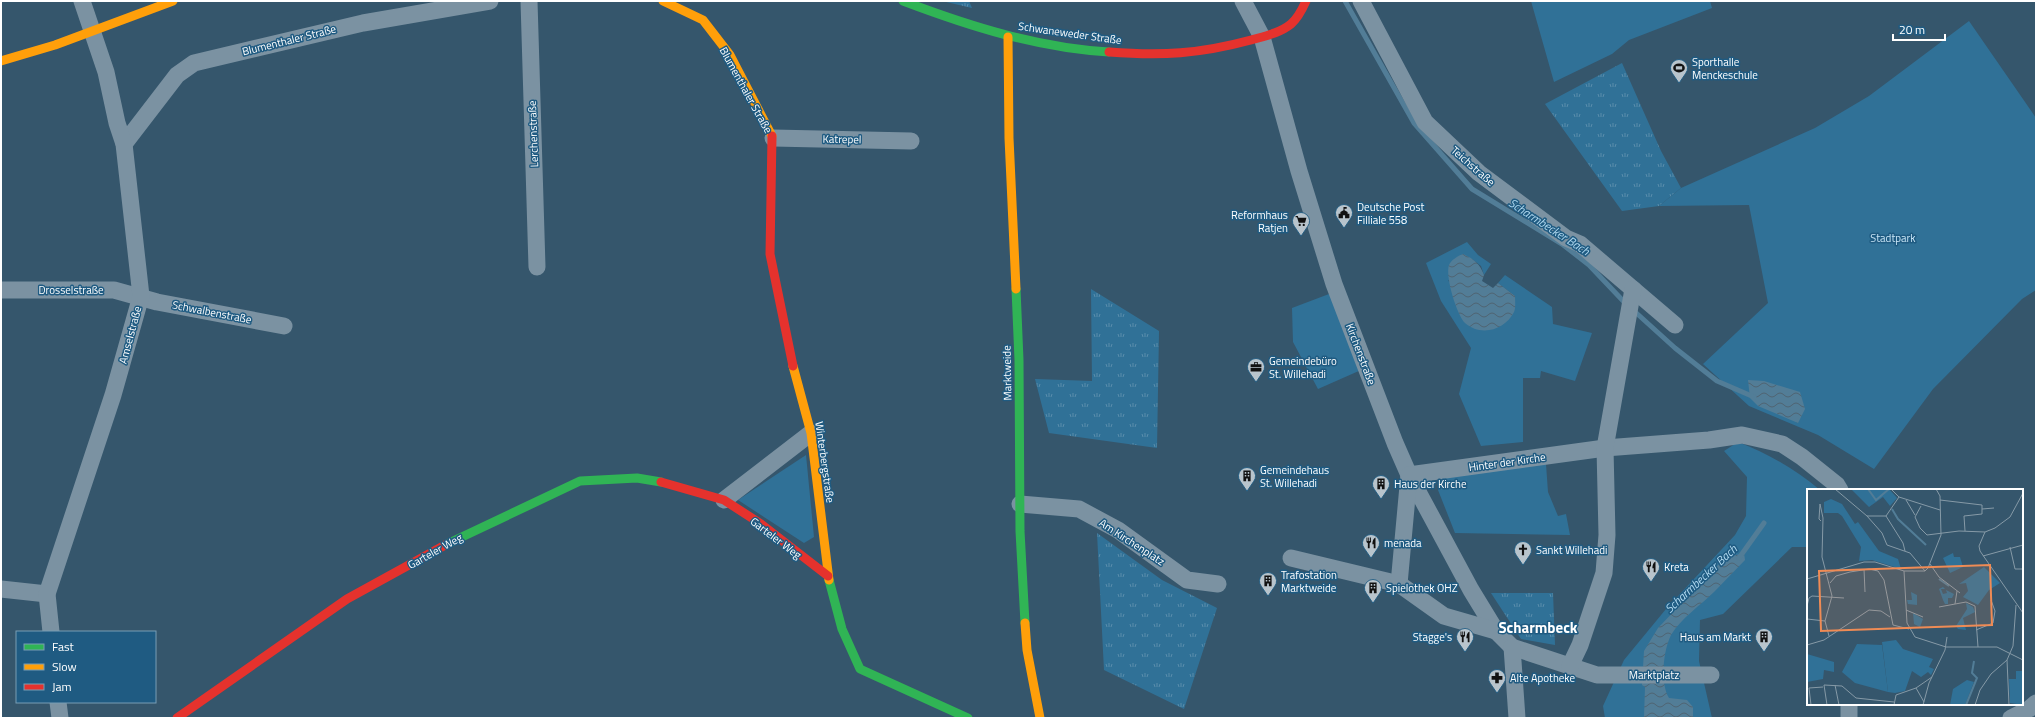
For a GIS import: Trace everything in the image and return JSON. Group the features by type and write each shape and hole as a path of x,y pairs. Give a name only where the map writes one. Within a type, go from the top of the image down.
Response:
{"street":[{"name":"Amselstraße","path":"51,631 48,594 113,395 140,296 124,144 93,31 82,1"},
{"path":"1,61 93,31 173,1"},
{"name":"Blumenthaler Straße","path":"124,144 176,75 194,63 363,23 490,1"},
{"name":"Lerchenstraße","path":"530,1 537,267"},
{"name":"Blumenthaler Straße","path":"663,1 703,20 730,55 773,138"},
{"name":"Schwaneweder Straße","path":"903,1 1008,37 1107,53 1174,54 1224,47 1262,37 1291,26 1302,12 1306,1"},
{"name":"Kirchenstraße","path":"1243,1 1262,37 1299,171 1334,284 1408,475 1471,590 1496,631 1512,647"},
{"name":"Teichstraße","path":"1361,1 1425,122 1473,168 1566,238 1580,244 1633,294 1675,325"},
{"name":"Marktweide","path":"1008,37 1009,138 1019,360 1020,504 1027,650 1040,718"},
{"name":"Katrepel","path":"773,138 911,140"},
{"name":"Winterbergstraße","path":"773,138 770,254 790,353 811,433 828,576 842,630 860,669 968,718"},
{"name":"Drosselstraße","path":"1,290 114,290 140,296"},
{"path":"1517,718 1512,647 1570,666 1580,645 1604,573 1607,535 1605,448 1633,294"},
{"name":"Schwalbenstraße","path":"140,296 157,302 284,326"},
{"path":"724,500 811,433"},
{"name":"Hinter der Kirche","path":"1408,475 1605,448 1709,440 1742,435 1782,444 1802,457 1837,485 1839,489"},
{"path":"1399,584 1408,475"},
{"name":"Garteler Weg","path":"177,718 348,599 455,540 580,481 637,478 663,482 724,500 761,524 828,576"},
{"name":"Am Kirchenplatz","path":"1020,504 1079,509 1122,533 1187,580 1218,584"},
{"path":"1291,558 1399,584 1444,616 1496,631"},
{"path":"1,589 48,594"},
{"name":"Marktplatz","path":"1570,666 1597,675 1711,675"},
{"path":"58,703 60,718"},
{"path":"2011,718 2029,709 2036,703"},
{"path":"1849,705 1849,718"}],"green space":[{"path":"942,1 969,1 972,8"},
{"path":"1531,1 1710,1 1712,8 1629,40 1612,54 1554,82"},
{"name":"Stadtpark","path":"1969,21 2036,118 2036,290 2022,299 1933,389 1874,469 1818,435 1749,406 1703,364 1768,303 1749,205 1659,206 1681,188 1815,128 1869,96"},
{"path":"1622,63 1661,151 1681,188 1659,206 1622,211 1545,104"},
{"path":"1467,242 1478,255 1491,264 1484,275 1481,266 1472,259 1448,281 1515,296 1498,283 1505,275 1552,307 1553,324 1592,333 1575,381 1541,371 1540,378 1523,378 1523,442 1481,446 1459,394 1471,348 1441,301 1426,263"},
{"path":"1091,289 1159,331 1157,448 1049,433 1035,379 1092,381"},
{"path":"1329,294 1338,304 1361,370 1318,389 1293,342 1292,308"},
{"path":"1738,442 1781,463 1801,475 1819,489 1807,489 1807,547 1792,547 1723,614 1700,620 1699,661 1712,718 1605,718 1603,706 1624,660 1666,609 1735,535 1746,516 1747,477 1724,451"},
{"path":"806,455 814,537 804,543 738,500"},
{"path":"1546,464 1548,492 1558,516 1566,514 1570,535 1455,533 1438,490 1443,475"},
{"path":"1097,533 1162,580 1217,608 1184,709 1104,670"},
{"path":"1491,593 1553,593 1555,645 1521,639"}],"water":[{"path":"1463,254 1473,260 1481,268 1484,275 1482,281 1493,288 1498,283 1515,296 1514,312 1505,323 1499,327 1492,330 1478,330 1465,323 1462,319 1452,296 1448,271 1451,261"},
{"path":"1748,380 1764,381 1800,392 1805,409 1798,423 1758,406 1750,398"},
{"path":"1744,553 1745,560 1715,591 1680,623 1671,635 1668,642 1664,658 1664,684 1666,692 1669,698 1687,700 1693,707 1693,718 1644,718 1645,687 1642,685 1644,651 1658,628 1725,558"}],"waterway":[{"name":"Scharmbecker Bach","path":"1345,1 1414,123 1472,189 1562,244 1589,265 1627,305"},
{"name":"Scharmbecker Bach","path":"1633,310 1675,348 1717,381 1754,397"},
{"name":"Scharmbecker Bach","path":"1739,558 1764,523"}],"traffic: fast":[{"path":"903,1 978,27 1030,41 1082,50 1109,52"},
{"path":"1016,289 1019,360 1020,531 1025,623"},
{"path":"447,544 580,481 637,478 661,482"},
{"path":"829,580 842,629 860,669 968,718"}],"traffic: slow":[{"path":"1,61 55,45 173,1"},
{"path":"663,1 703,20 730,55 772,136"},
{"path":"1008,37 1009,138 1016,289"},
{"path":"793,366 811,433 829,580"},
{"path":"1025,623 1027,650 1040,718"}],"traffic: jam":[{"path":"1109,52 1164,54 1197,51 1232,45 1282,30 1293,22 1298,16 1306,1"},
{"path":"772,136 770,254 793,366"},
{"path":"661,482 724,500 761,524 828,576"},
{"path":"177,718 347,599 447,544"}],"place":[{"name":"Sporthalle Menckeschule","path":"1679,83"},
{"name":"Deutsche Post Filliale 558","path":"1344,228"},
{"name":"Reformhaus Ratjen","path":"1301,236"},
{"name":"Gemeindebüro St. Willehadi","path":"1256,382"},
{"name":"Gemeindehaus St. Willehadi","path":"1247,491"},
{"name":"Haus der Kirche","path":"1381,499"},
{"name":"menada","path":"1371,558"},
{"name":"Sankt Willehadi","path":"1523,565"},
{"name":"Kreta","path":"1651,582"},
{"name":"Trafostation Marktweide","path":"1268,596"},
{"name":"Spielothek OHZ","path":"1373,603"},
{"name":"Stagge's","path":"1465,652"},
{"name":"Haus am Markt","path":"1764,652"},
{"name":"Alte Apotheke","path":"1497,693"}],"district":[{"name":"Scharmbeck","path":"1538,628"}]}
